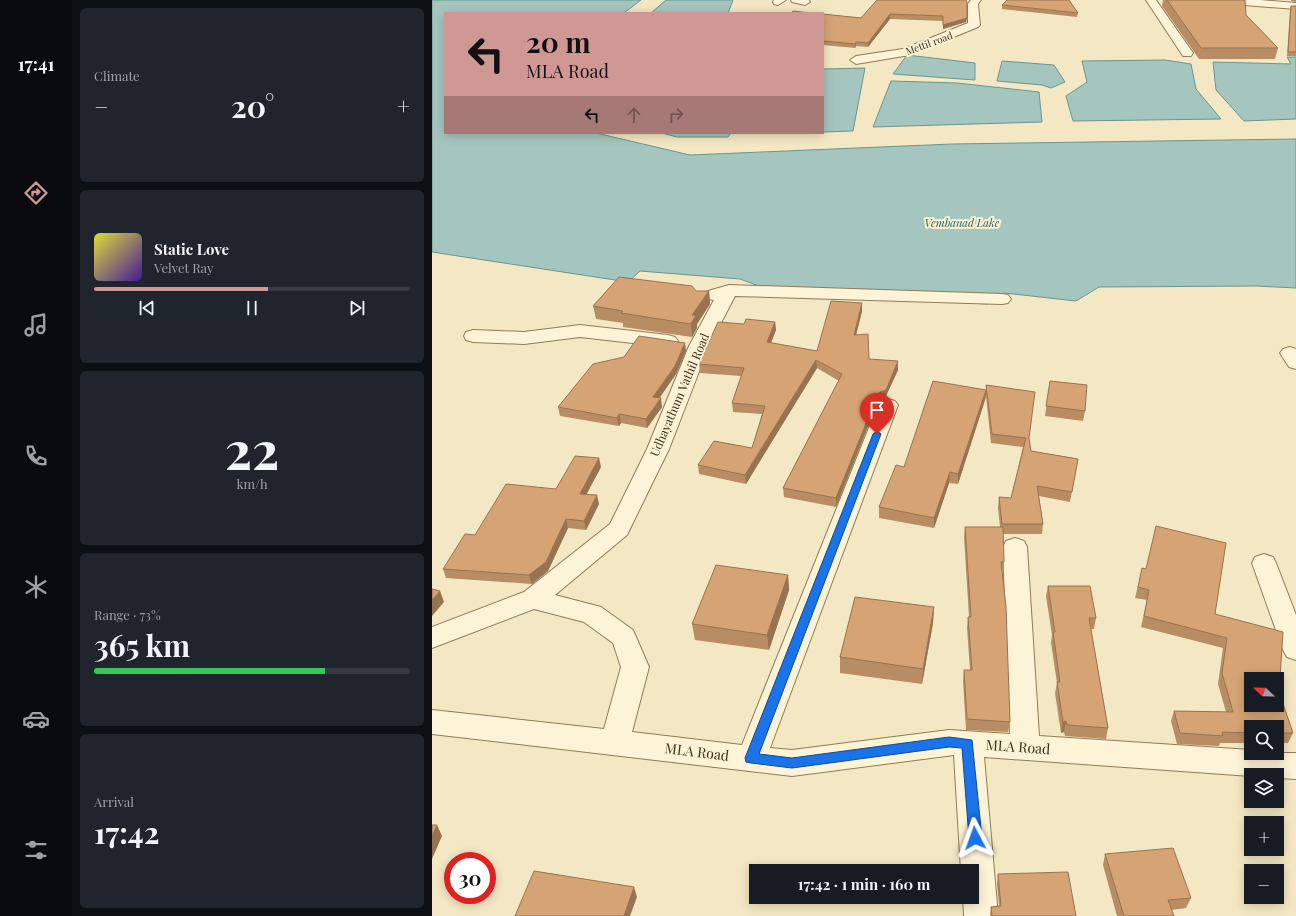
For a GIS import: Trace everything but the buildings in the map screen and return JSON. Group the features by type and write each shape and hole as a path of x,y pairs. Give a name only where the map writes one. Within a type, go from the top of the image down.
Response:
{"street":[{"name":"Mettil road","path":"856,60 906,52 974,25 973,4 976,0"},
{"path":"1152,0 1187,53"},
{"path":"1219,0 1296,6"},
{"path":"704,299 729,290 1002,299"},
{"name":"Udhayathum Vathil Road","path":"432,638 533,599 619,529 658,449 699,346 729,290"},
{"path":"473,336 524,338 580,331 641,337 699,346"},
{"path":"751,758 888,405"},
{"path":"1015,547 1025,748"},
{"path":"1264,563 1296,650"},
{"path":"533,599 592,614 624,637 635,667 615,743"},
{"name":"MLA Road","path":"432,722 792,763 949,742 1296,766"},
{"path":"968,744 981,916"}],"water":[{"name":"Vembanad Lake","path":"432,0 641,0 625,12 444,12 444,134 600,134 690,155 952,144 1296,139 1296,288 1256,286 1099,287 1076,301 1004,293 987,304 767,289 740,279 640,271 628,282 432,252"},
{"path":"666,0 733,0 728,12 652,12"},
{"path":"907,55 975,63 975,80 893,74"},
{"path":"1287,57 1296,57 1296,119 1244,121 1216,90 1213,62 1291,64"},
{"path":"1165,60 1191,64 1196,89 1221,119 1073,121 1066,96 1087,82 1082,61"},
{"path":"1002,61 1054,65 1065,82 1051,88 1042,85 997,81"},
{"path":"865,68 853,131 824,132 824,69"},
{"path":"891,81 957,83 1039,92 1042,122 873,127"},
{"path":"666,134 730,134 728,137 677,137"}],"route":[{"path":"877,434 751,758 792,763 949,742 968,744 975,838"}]}
